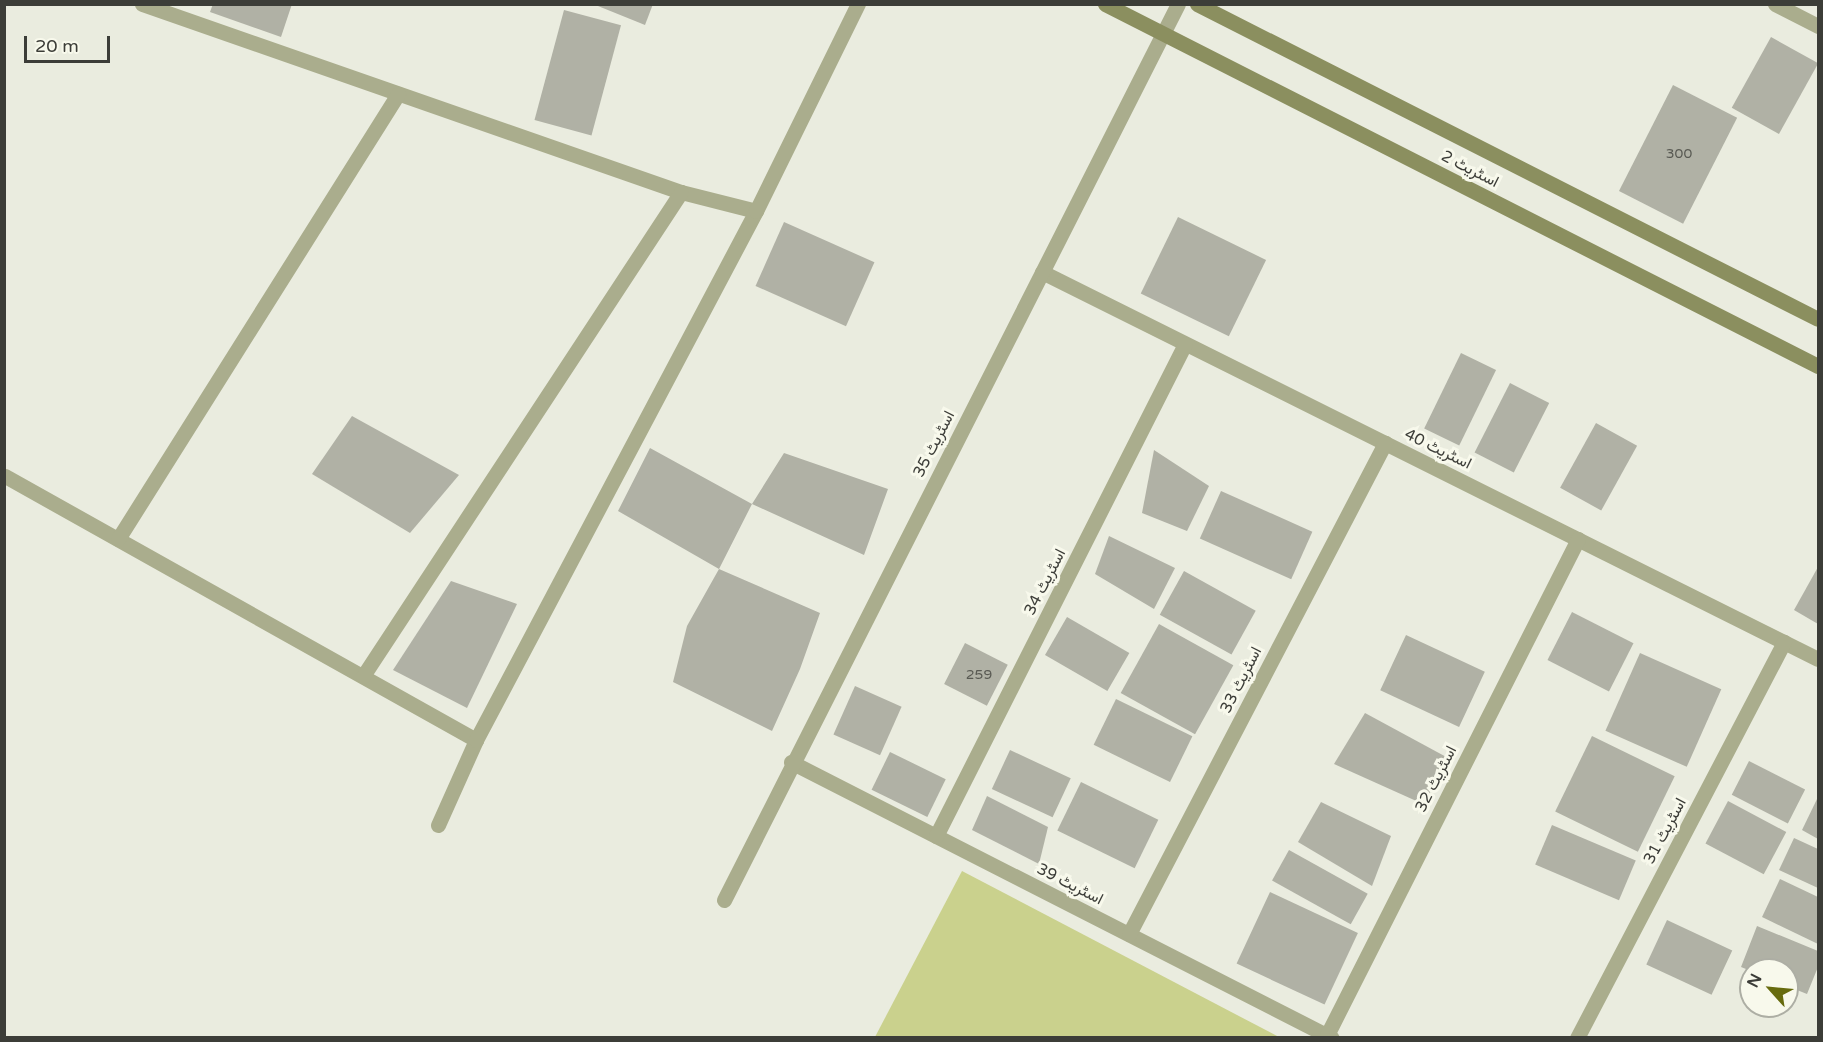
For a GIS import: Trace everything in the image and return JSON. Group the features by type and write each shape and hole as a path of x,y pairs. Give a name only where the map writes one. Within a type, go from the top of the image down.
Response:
{"main road":[{"name":"اسٹریٹ 2","path":"1105,4 1818,366"},
{"name":"اسٹریٹ 2","path":"1197,4 1818,319"}],"street":[{"path":"142,4 681,192 756,211"},
{"path":"438,825 476,740 756,211 858,4"},
{"name":"اسٹریٹ 35","path":"724,900 791,762 1178,4"},
{"path":"1775,4 1818,26"},
{"path":"118,539 398,94"},
{"path":"363,676 681,192"},
{"name":"اسٹریٹ 40","path":"1042,272 1818,659"},
{"name":"اسٹریٹ 34","path":"936,836 1185,344"},
{"name":"اسٹریٹ 33","path":"1130,934 1385,443"},
{"path":"5,476 476,740"},
{"name":"اسٹریٹ 32","path":"1329,1036 1578,539"},
{"name":"اسٹریٹ 31","path":"1577,1038 1784,642"},
{"name":"اسٹریٹ 39","path":"791,762 1329,1036"}],"green space":[{"path":"962,871 1279,1037 875,1037"}],"building":[{"path":"213,4 292,4 281,37 210,12"},
{"path":"593,4 653,4 645,25"},
{"path":"564,10 621,25 591,135 534,120"},
{"path":"1771,37 1818,63 1779,134 1732,108"},
{"path":"1673,85 1737,118 1683,224 1619,191"},
{"path":"1178,217 1266,260 1229,336 1141,293"},
{"path":"784,222 874,262 846,326 756,286"},
{"path":"1461,353 1496,370 1459,446 1424,428"},
{"path":"1510,383 1549,403 1514,472 1475,452"},
{"path":"352,416 459,475 410,533 312,474"},
{"path":"1596,423 1637,446 1601,511 1560,488"},
{"path":"650,448 752,504 719,569 618,511"},
{"path":"1154,450 1209,486 1187,531 1142,513"},
{"path":"784,453 888,489 864,555 752,504"},
{"path":"1221,491 1312,532 1291,579 1200,539"},
{"path":"1109,536 1175,568 1154,609 1095,574"},
{"path":"1818,567 1818,624 1794,610"},
{"path":"719,569 820,613 800,669 772,731 673,682 687,626"},
{"path":"1184,571 1256,611 1231,654 1160,615"},
{"path":"451,581 517,604 467,708 393,670"},
{"path":"1572,612 1633,643 1609,691 1547,660"},
{"path":"1067,617 1129,653 1107,691 1045,655"},
{"path":"1159,624 1233,665 1195,734 1121,693"},
{"path":"1406,635 1485,672 1459,727 1380,690"},
{"path":"965,643 1008,665 987,706 944,684"},
{"path":"1640,653 1721,689 1687,767 1605,731"},
{"path":"855,686 902,707 880,755 833,734"},
{"path":"1116,699 1192,736 1170,782 1094,745"},
{"path":"1365,713 1450,759 1423,804 1334,764"},
{"path":"1592,736 1675,776 1638,852 1555,811"},
{"path":"1010,750 1071,778 1053,817 992,789"},
{"path":"890,752 946,779 927,817 872,790"},
{"path":"1749,761 1805,790 1788,823 1732,795"},
{"path":"1081,782 1158,820 1135,868 1057,831"},
{"path":"987,796 1048,827 1039,864 972,830"},
{"path":"1818,797 1818,839 1802,830"},
{"path":"1728,801 1786,832 1764,874 1705,843"},
{"path":"1321,802 1391,836 1372,886 1298,842"},
{"path":"1552,825 1636,861 1619,900 1535,865"},
{"path":"1794,838 1818,849 1818,888 1779,870"},
{"path":"1289,850 1368,894 1351,924 1272,881"},
{"path":"1780,879 1818,897 1818,944 1762,917"},
{"path":"1270,892 1358,933 1325,1005 1237,964"},
{"path":"1667,920 1732,950 1712,995 1646,964"},
{"path":"1757,926 1818,951 1818,967 1807,994 1799,991 1799,958 1745,958"}]}
